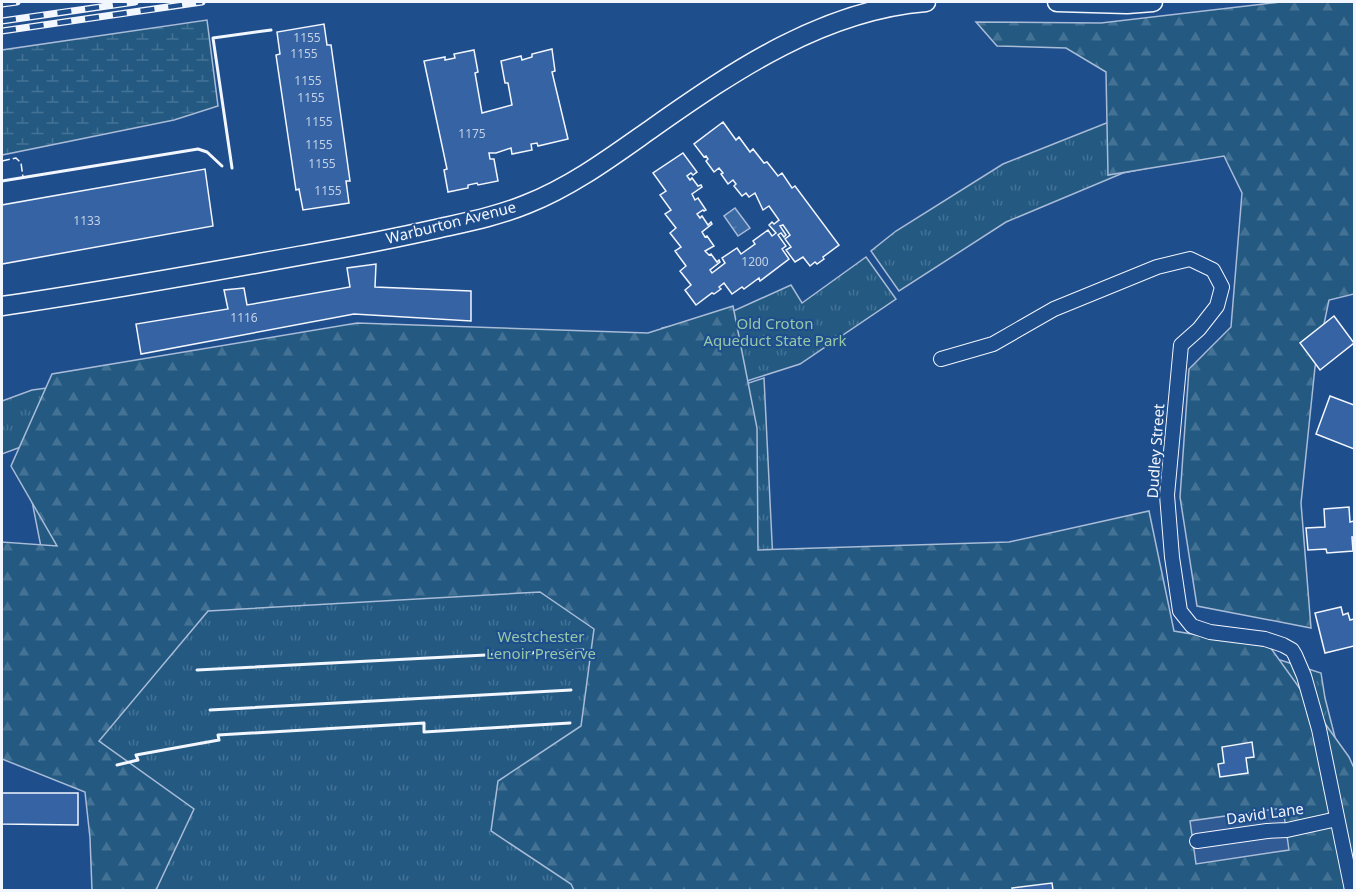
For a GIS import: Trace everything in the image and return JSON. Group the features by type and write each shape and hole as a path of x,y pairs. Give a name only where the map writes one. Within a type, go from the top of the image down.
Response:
{"street":[{"name":"Warburton Avenue","path":"2,306 121,288 368,244 473,221 527,204 605,161 716,84 775,49 826,26 884,8 926,2"},
{"path":"1057,2 1127,4 1154,2"},
{"name":"Dudley Street","path":"941,358 993,344 1054,309 1157,267 1190,259 1214,270 1222,287 1217,306 1199,329 1181,345 1167,495 1172,556 1180,611 1192,626 1210,632 1265,639 1292,650 1304,676 1319,729 1352,891"},
{"name":"David Lane","path":"1197,841 1287,830 1336,819"}],"green space":[{"path":"1281,2 1354,2 1354,294 1329,300 1315,367 1301,503 1311,628 1197,606 1180,497 1189,369 1231,327 1242,193 1224,156 1108,175 1106,72 1066,48 997,46 976,22 1101,23"},
{"path":"207,20 218,106 174,120 2,155 2,50"},
{"path":"1124,116 1354,126 1123,173 1006,222 899,291 871,251 896,231 1003,164"},
{"name":"Old Croton Aqueduct State Park","path":"866,257 896,299 800,364 690,399 37,441 2,454 2,401 32,390 327,351 664,351 662,328 729,313 791,285 802,303"},
{"name":"Westchester Lenoir Preserve","path":"733,306 757,428 758,550 1009,542 1149,511 1174,631 1270,647 1349,757 1354,768 1354,890 574,890 571,884 491,831 498,781 581,726 594,629 540,592 208,611 99,741 194,809 156,890 92,890 85,792 2,759 2,542 57,546 11,466 52,374 357,323 648,333"},
{"name":"Westchester Lenoir Preserve","path":"764,378 773,562 1182,656 1277,659 1321,673 1338,749 1354,890 115,890 86,777 22,450 690,402"}],"shaded area":[{"path":"1283,808 1289,850 1196,864 1190,821"}],"water":[{"path":"735,208 750,228 738,236 724,216"}],"building":[{"path":"324,24 327,45 331,45 350,181 346,181 349,203 303,210 299,189 296,190 276,55 280,54 277,32"},
{"path":"552,49 555,71 552,72 568,139 538,146 537,143 531,144 532,150 512,154 511,148 489,153 490,159 494,159 498,181 478,185 477,183 468,185 468,188 448,192 444,170 447,169 424,61 445,57 445,60 455,58 454,54 474,50 478,72 475,73 482,113 512,105 501,61 521,56 522,60 532,57 532,54"},
{"path":"723,122 736,140 739,137 750,152 753,149 778,176 782,173 792,188 795,186 839,245 817,264 815,262 810,266 803,257 795,262 786,250 791,247 785,239 790,235 783,225 780,226 786,235 784,237 781,233 778,235 786,246 782,249 789,259 760,281 759,278 744,289 742,287 732,294 724,283 719,287 721,289 696,305 685,290 691,285 680,271 686,266 675,251 681,247 670,233 676,228 665,214 671,210 660,195 666,191 653,173 683,153 697,172 687,176 702,187 692,194 695,200 698,198 706,210 697,214 700,218 702,216 708,225 711,222 712,224 702,232 714,246 705,251 720,262 710,270 712,273 725,263 722,258 737,248 741,254 755,244 753,241 768,230 772,236 776,233 769,225 779,220 769,206 763,210 755,193 749,197 746,193 742,196 734,186 736,184 733,180 728,184 719,168 714,172 706,161 708,159 706,156 704,157 694,144"},
{"path":"205,169 213,226 2,264 2,205"},
{"path":"376,264 375,287 471,291 471,321 354,314 141,354 136,324 228,309 224,290 244,288 247,305 350,287 347,268"},
{"path":"1334,316 1354,343 1320,370 1300,343"},
{"path":"1330,396 1354,405 1354,449 1316,434"},
{"path":"1349,507 1350,522 1354,521 1353,551 1327,553 1326,549 1308,550 1306,528 1325,527 1324,509"},
{"path":"1341,607 1343,615 1348,613 1350,620 1354,619 1354,646 1325,653 1315,613"},
{"path":"1252,742 1254,757 1246,758 1248,773 1220,777 1218,764 1224,763 1222,747"},
{"path":"2,793 78,793 78,825 2,824"},
{"path":"1052,883 1053,890 1013,890 1012,888"}],"railway":[{"path":"2,4 17,2"},
{"path":"2,21 135,2"},
{"path":"2,31 202,2"}],"fence":[{"path":"2,161 16,158 21,163 23,177"}],"wall":[{"path":"232,168 213,38 271,30"},
{"path":"2,181 198,149 207,152 222,166"},
{"path":"197,670 583,650"},
{"path":"210,710 571,690"},
{"path":"117,765 138,760 136,755 219,740 218,735 424,723 424,732 570,723"}]}
